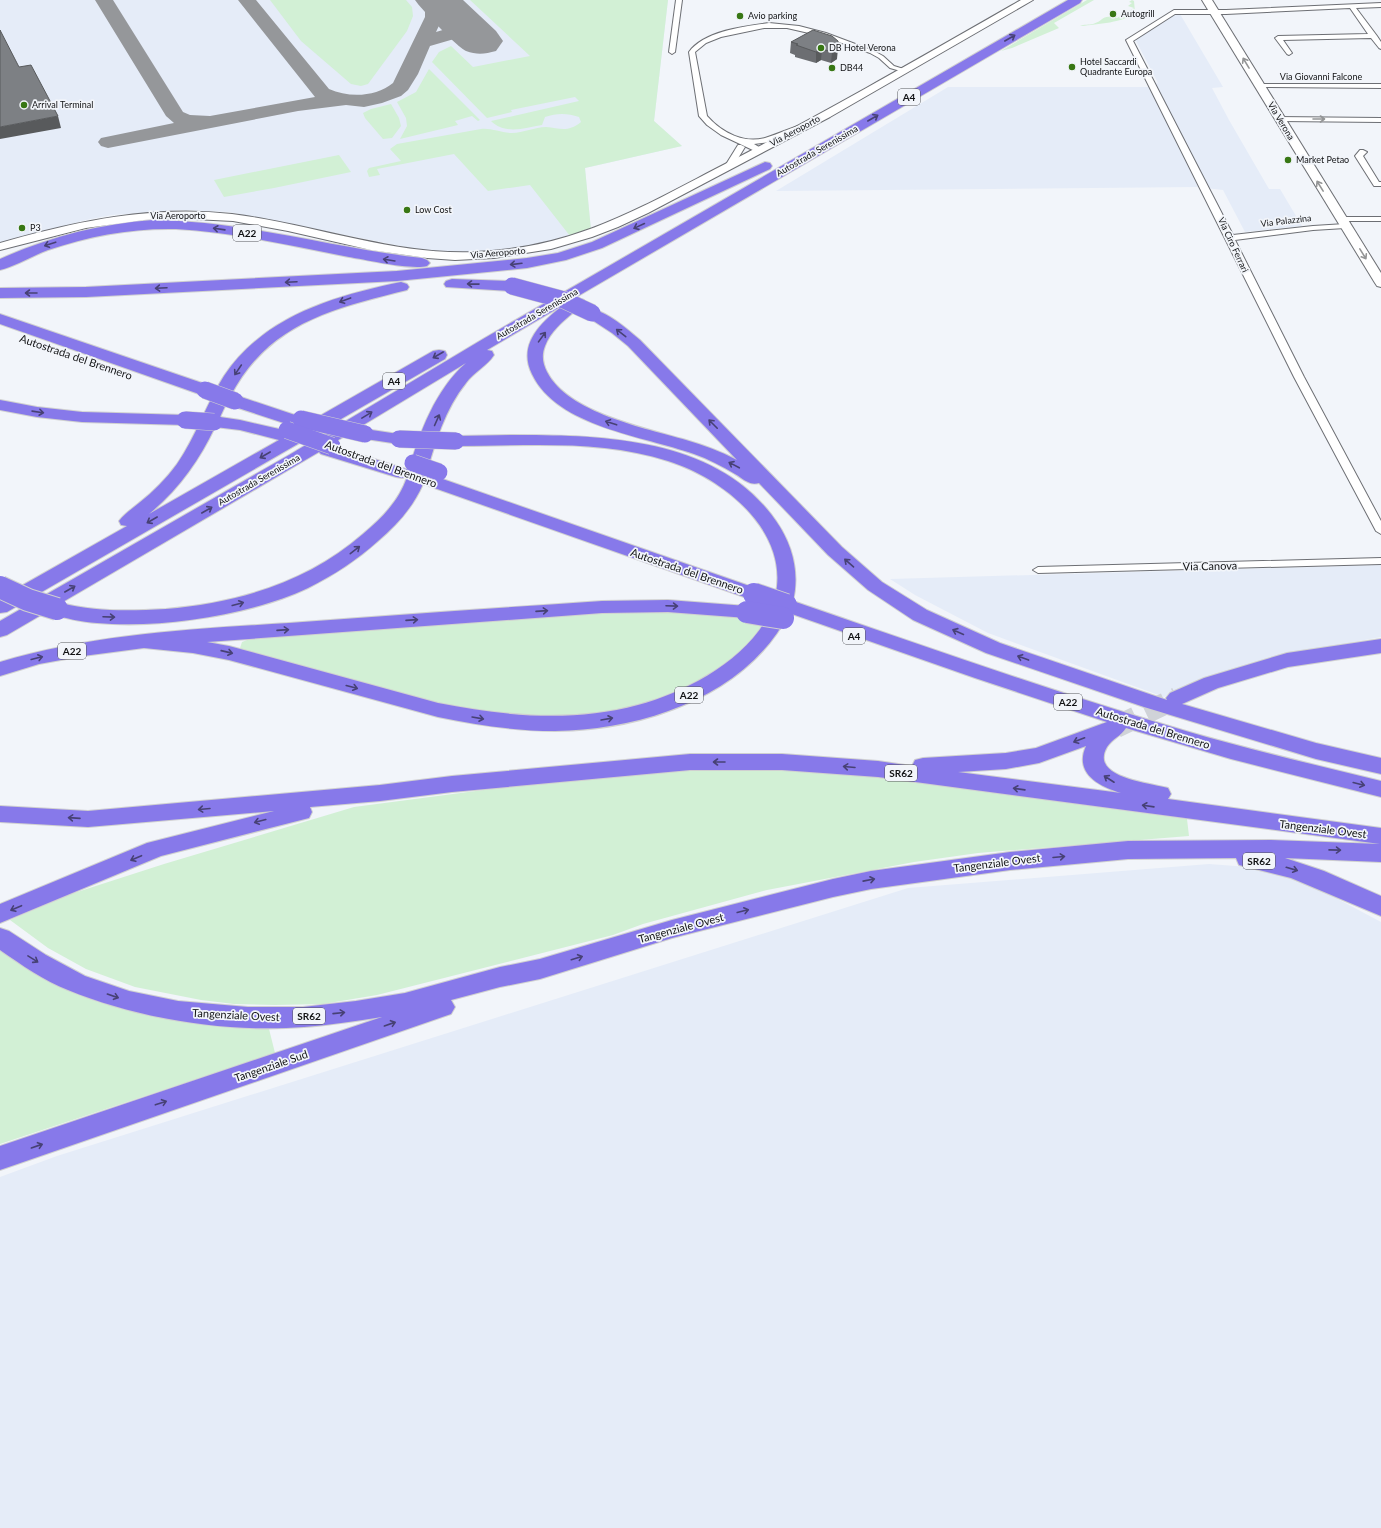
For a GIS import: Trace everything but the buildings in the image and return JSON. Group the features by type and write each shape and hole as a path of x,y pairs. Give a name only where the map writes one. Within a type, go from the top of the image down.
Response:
{"highway":[{"name":"Autostrada Serenissima","path":"0,607 1057,0"},
{"name":"Autostrada Serenissima","path":"0,630 295,459 548,308 1076,0"},
{"path":"926,87 954,77 1017,48"},
{"name":"A4","path":"497,267 561,257 596,245 640,226 788,155"},
{"path":"743,194 622,276 563,313 540,338 534,353 534,361 540,379 547,388 561,401 573,408 607,422 699,450 725,460 744,470 789,503"},
{"name":"A22","path":"0,265 32,250 68,238 109,229 175,225 238,232 392,261 497,267"},
{"path":"0,293 86,292 247,284 397,276 497,267"},
{"path":"0,600 109,536 155,499 188,462 226,388 240,366 258,347 276,332 323,308 373,292 403,287 438,284 477,283 512,286 564,300 592,313 618,330 634,343 835,551 875,586 920,615 993,648 1150,702 1316,751 1381,766"},
{"path":"0,587 28,600 87,616 150,617 184,614 226,607 288,588 320,574 343,560 365,543 397,512 412,490 424,452 438,417 457,384 467,371 493,349 548,308"},
{"name":"Autostrada del Brennero","path":"0,319 202,395"},
{"name":"Autostrada del Brennero","path":"0,330 202,395 293,427"},
{"path":"0,405 38,412 82,417 185,420 246,426 293,427 335,445 431,478"},
{"name":"Autostrada del Brennero","path":"231,405 251,406 293,427"},
{"name":"A22","path":"146,642 188,645 229,653 438,710 468,716 512,723 554,724 596,721 623,716 662,705 692,693 720,677 748,656 763,638 778,614 785,595 786,579 784,556 775,535 763,514 754,504 735,488 711,473 674,457 630,446 593,442 456,442 399,439 293,427"},
{"name":"Autostrada del Brennero","path":"431,478 458,491 755,597 1215,733 1300,756 1381,774"},
{"name":"Autostrada del Brennero","path":"431,478 755,597"},
{"name":"A4","path":"755,597 787,606 925,654"},
{"name":"A22","path":"0,669 60,653 102,646 172,638 602,607 668,606 755,597"},
{"path":"1177,698 1212,683 1287,660 1381,646"},
{"name":"Autostrada del Brennero","path":"925,654 1182,737 1381,789"},
{"name":"SR62","path":"878,769 1006,761 1039,755 1116,727 1096,747 1094,759 1097,770 1101,774 1123,787 1381,828"},
{"name":"Tangenziale Ovest","path":"0,814 88,819 380,793 452,784 690,762 782,762 878,769 1184,811 1381,836"},
{"path":"0,914 155,850 268,819 380,793"},
{"name":"Tangenziale Ovest","path":"0,938 37,962 76,983 129,1001 178,1011 248,1017 303,1017 356,1011 405,1003 500,977 540,969 672,929 833,888 872,880 1010,861 1128,850 1271,849 1381,853"},
{"name":"SR62","path":"1128,850 1265,862 1310,874 1381,907"},
{"name":"Tangenziale Sud","path":"0,1158 467,999 540,969"}],"street":[{"path":"672,52 679,0"},
{"name":"Via Aeroporto","path":"0,247 61,230 102,221 170,214 234,218 412,253 456,256 497,254 563,243 607,228 760,150 1028,0"},
{"name":"Via Verona","path":"1207,0 1381,283"},
{"path":"1215,12 1381,5"},
{"path":"1352,7 1381,47"},
{"name":"Via Ciro Ferrari","path":"1215,12 1174,12 1129,40 1230,238 1288,356 1381,532"},
{"path":"760,150 734,143 731,138 710,125 703,116 692,52 700,44 707,40 723,35 772,25 791,26 872,52 881,57 892,68 904,70"},
{"path":"1289,53 1278,38 1374,36"},
{"name":"Via Giovanni Falcone","path":"1260,86 1381,86"},
{"path":"1280,119 1381,120"},
{"path":"743,145 768,140 807,125"},
{"path":"729,166 740,152 743,145"},
{"path":"1363,152 1359,156 1377,184 1381,184"},
{"name":"Via Palazzina","path":"1230,238 1313,228 1343,222 1381,219"},
{"name":"Via Canova","path":"1038,570 1381,561"}],"shaded area":[{"path":"0,0 668,0 654,121 682,146 585,168 591,230 551,242 507,250 464,252 433,251 229,212 183,210 112,215 86,220 0,244"},
{"path":"1180,14 1223,87 1212,88 1229,120 1269,189 1280,189 1302,226 1245,232 1223,190 1197,187 776,191 948,87 1147,87 1158,83 1135,39 1172,16"},
{"path":"1381,565 1381,637 1272,657 1203,678 1164,697 988,633 915,595 890,579"},
{"path":"1209,864 1249,867 1284,873 1317,888 1381,922 1381,1528 0,1528 0,1177 57,1156 908,888"}],"green space":[{"path":"270,0 406,0 412,7 413,16 407,31 368,84 361,86 351,84 301,41"},
{"path":"470,0 668,0 654,121 682,146 585,168 591,230 570,236 530,185 488,191 454,154 377,169 380,175 369,177 367,171 369,168 401,161 390,149 397,144 481,129 512,133 542,127 567,129 572,128 581,122 579,117 558,114 545,117 542,125 522,129 502,128 491,121 579,101 575,97 511,110 512,112 487,118 432,62 439,52 451,46 473,67 530,56"},
{"path":"1087,0 1094,0 1054,23 1059,28 1012,48 1001,51"},
{"path":"1132,0 1134,1 1135,12 1124,19 1118,21 1080,26 1093,24 1106,17 1117,18 1134,8 1128,6 1132,3 1129,2"},
{"path":"429,69 480,120 478,121 472,116 455,121 458,125 400,139 407,126 406,118 397,102 416,92"},
{"path":"391,104 399,118 401,126 392,138 383,139 365,118 363,113 371,109"},
{"path":"339,155 351,172 224,197 214,180"},
{"path":"667,609 768,620 757,638 726,668 657,702 574,719 466,711 241,650 240,648 242,642 252,638 385,625"},
{"path":"692,768 824,770 1187,819 1189,836 978,853 914,862 767,890 643,924 613,935 377,995 323,1004 234,1004 201,1000 135,987 86,969 48,948 10,920 71,894 164,864 354,807 605,774"},
{"path":"0,948 32,971 58,986 116,1007 141,1014 192,1023 269,1029 275,1053 0,1144"}],"taxiway":[{"path":"104,0 176,116 187,121 209,122"},
{"path":"247,0 322,93 333,98 364,101 375,99 394,92 401,86 408,74 422,43"},
{"path":"422,43 434,17 434,0"},
{"path":"422,43 427,40 455,33 463,28 463,24"},
{"path":"108,142 298,105 343,100"}],"runway":[{"path":"437,0 480,41"}],"tunnel":[{"path":"1116,727 1177,698"}],"place":[{"name":"Autogrill","path":"1113,14"},
{"name":"Avio parking","path":"740,16"},
{"name":"DB Hotel Verona","path":"821,48"},
{"name":"Hotel Saccardi Quadrante Europa","path":"1072,67"},
{"name":"DB44","path":"832,68"},
{"name":"Arrival Terminal","path":"24,105"},
{"name":"Market Petao","path":"1288,160"},
{"name":"Low Cost","path":"407,210"},
{"name":"P3","path":"22,228"}]}
